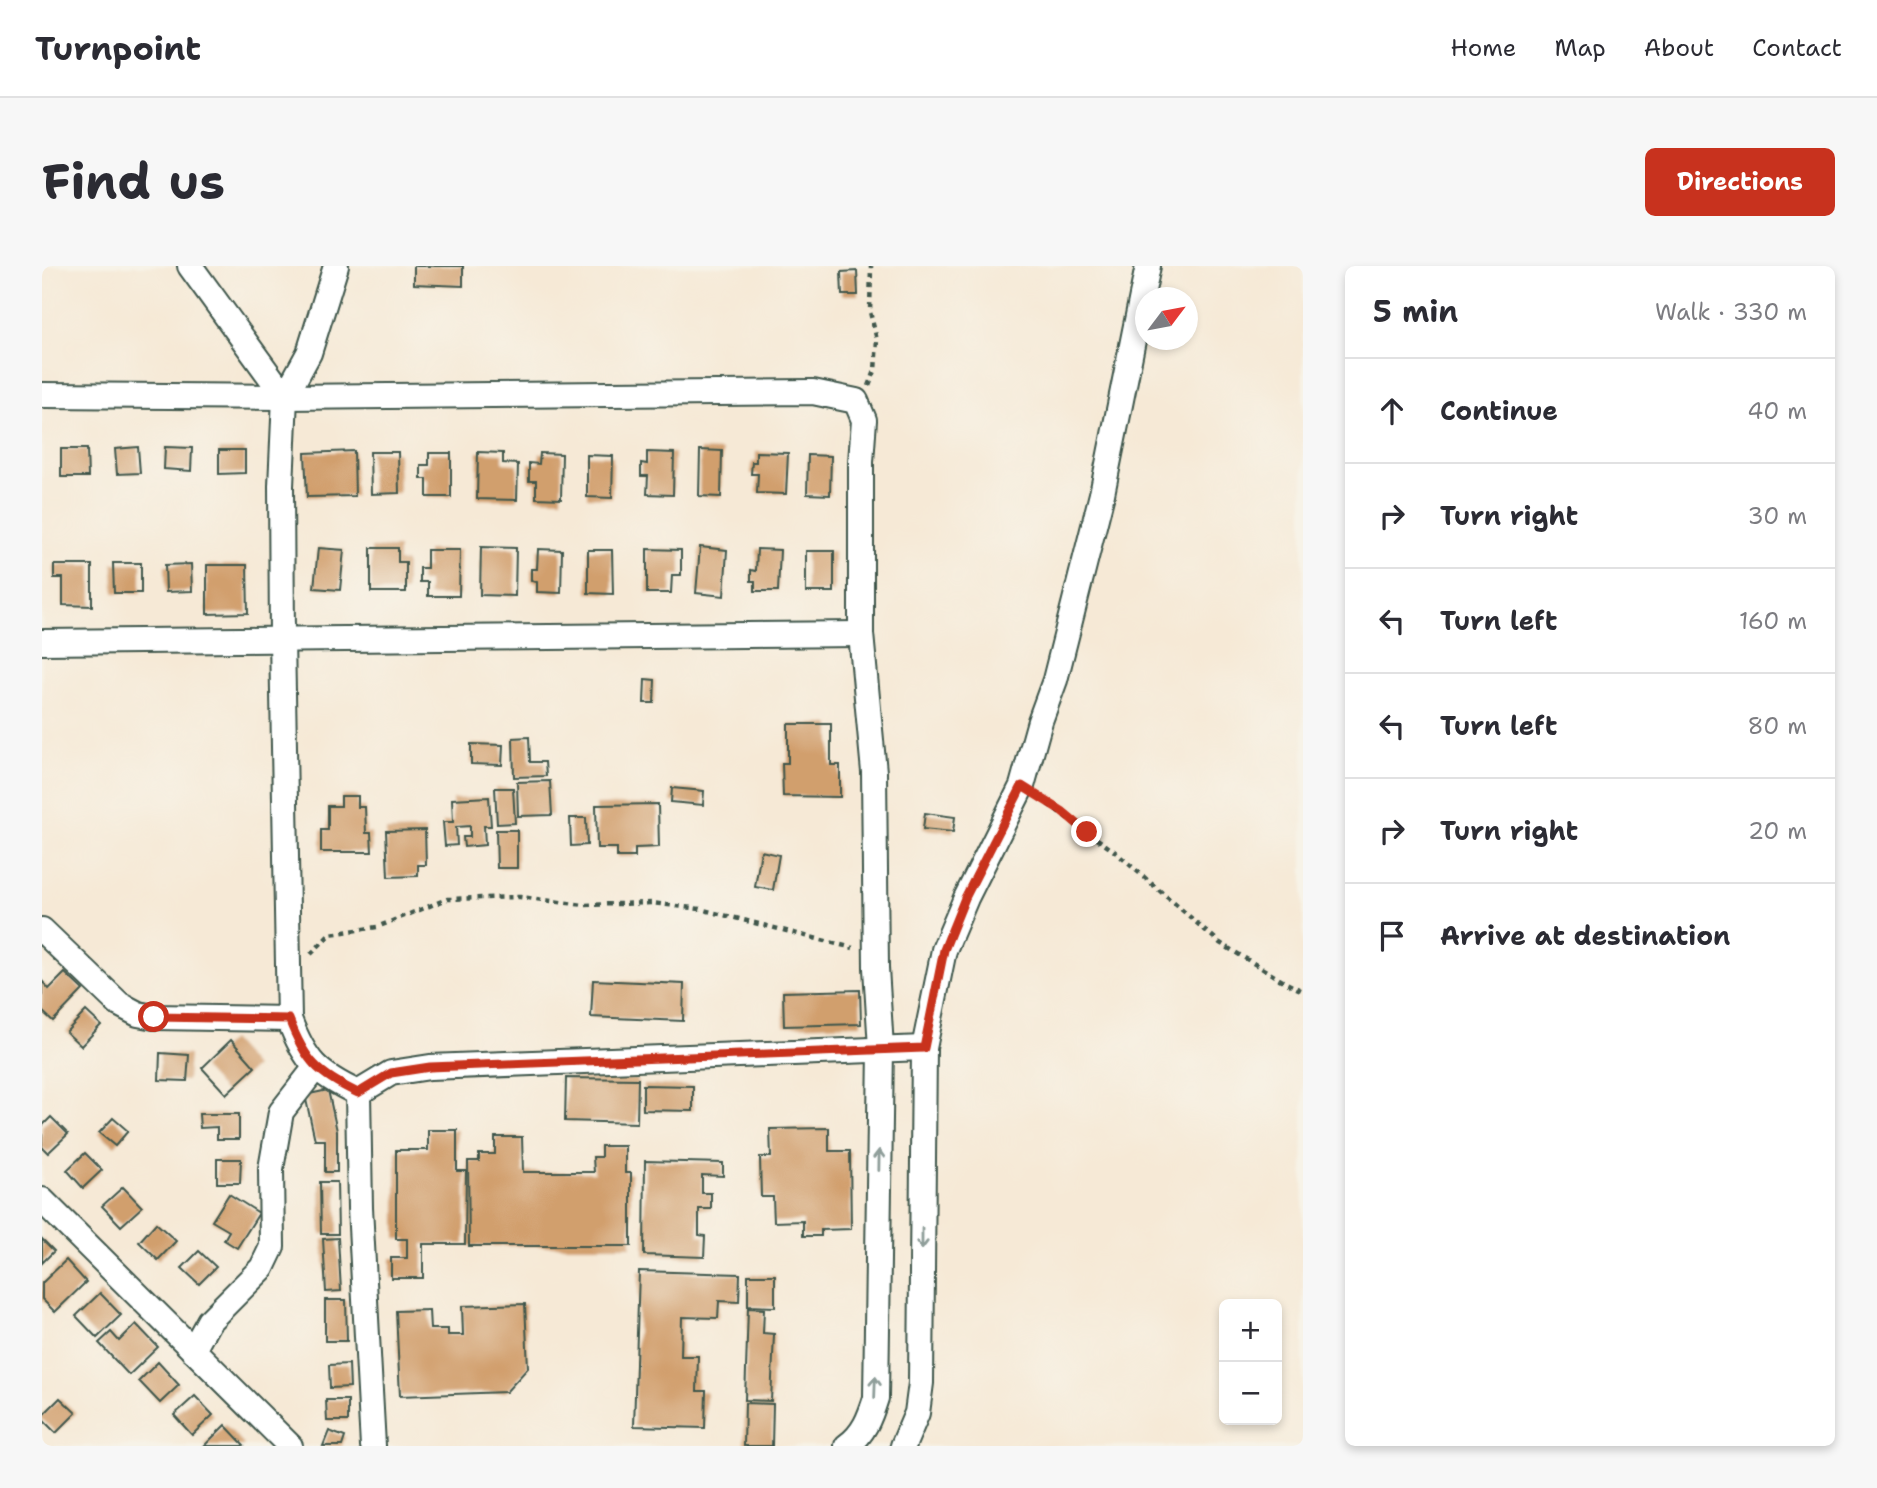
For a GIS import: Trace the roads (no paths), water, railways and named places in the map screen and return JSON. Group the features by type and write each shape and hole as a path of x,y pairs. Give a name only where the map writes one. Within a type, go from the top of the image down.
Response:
{"street":[{"path":"190,266 285,397"},
{"path":"335,266 309,353 285,397 281,486 289,1019 305,1055 316,1067 341,1085 358,1093"},
{"path":"903,1446 917,1413 921,1382 924,1048 944,950 965,898 1022,786 1040,721 1055,680 1086,564 1148,266"},
{"path":"42,395 285,397 813,392 856,401 864,420 861,462 861,634 874,772 876,968 881,1048 876,1398 868,1423 847,1446"},
{"path":"42,642 861,634"},
{"path":"42,930 119,1004 138,1014 154,1017 289,1019"},
{"path":"358,1093 391,1073 430,1067 924,1048"},
{"path":"193,1350 209,1321 262,1268 272,1247 271,1170 281,1112 316,1067"},
{"path":"358,1093 360,1208 373,1446"},
{"path":"42,1199 290,1446"}]}
